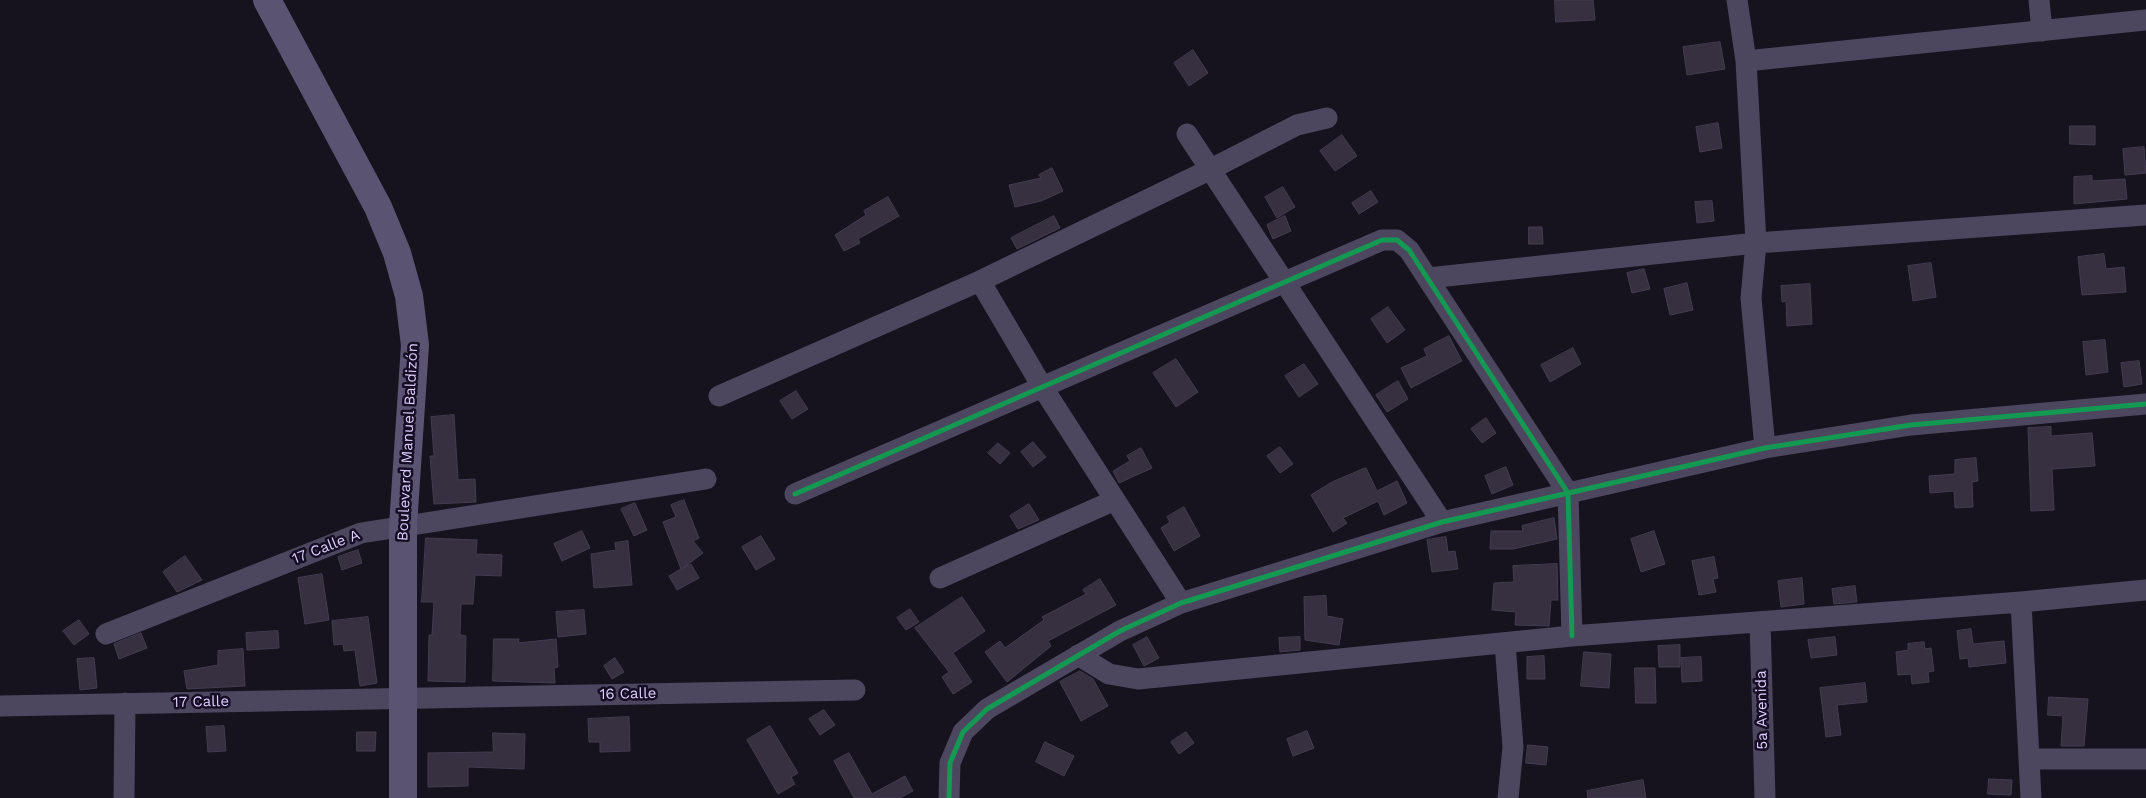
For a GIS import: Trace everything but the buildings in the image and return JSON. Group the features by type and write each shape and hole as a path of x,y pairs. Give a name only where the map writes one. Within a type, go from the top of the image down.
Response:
{"main road":[{"name":"Boulevard Manuel Baldizón","path":"267,0 378,207 397,253 409,296 415,345 403,526 403,798"}],"street":[{"path":"1737,0 1746,60 1756,243 1752,298 1765,448"},
{"path":"2039,0 2042,31"},
{"path":"1746,60 2146,20"},
{"path":"719,396 980,281 1211,169 1297,125 1327,118"},
{"path":"1187,134 1442,522"},
{"path":"1428,278 1756,243 2146,215"},
{"path":"795,494 1044,388 1382,240 1397,240 1410,250 1568,493 1572,636"},
{"path":"980,281 1044,388 1181,603"},
{"path":"949,798 950,763 963,732 987,709 1120,631 1181,603 1442,522 1765,448 1911,425 2146,404"},
{"name":"17 Calle A","path":"106,634 361,533 706,479"},
{"path":"940,578 1115,500"},
{"path":"1078,655 1109,674 1138,679 1572,636 2021,602 2146,590"},
{"path":"2021,602 2031,798"},
{"name":"5a Avenida","path":"1760,622 1765,798"},
{"path":"1505,643 1513,747 1508,798"},
{"name":"16 Calle","path":"402,698 855,690"},
{"name":"17 Calle","path":"0,706 402,698"},
{"path":"124,798 125,703"},
{"path":"2029,760 2146,759"}],"cycle path":[{"path":"795,494 1382,240 1397,240 1409,250 1568,493 1572,636"},
{"path":"949,798 950,763 963,732 987,709 1120,631 1181,603 1442,522 1765,448 1911,425 2146,404"}]}
